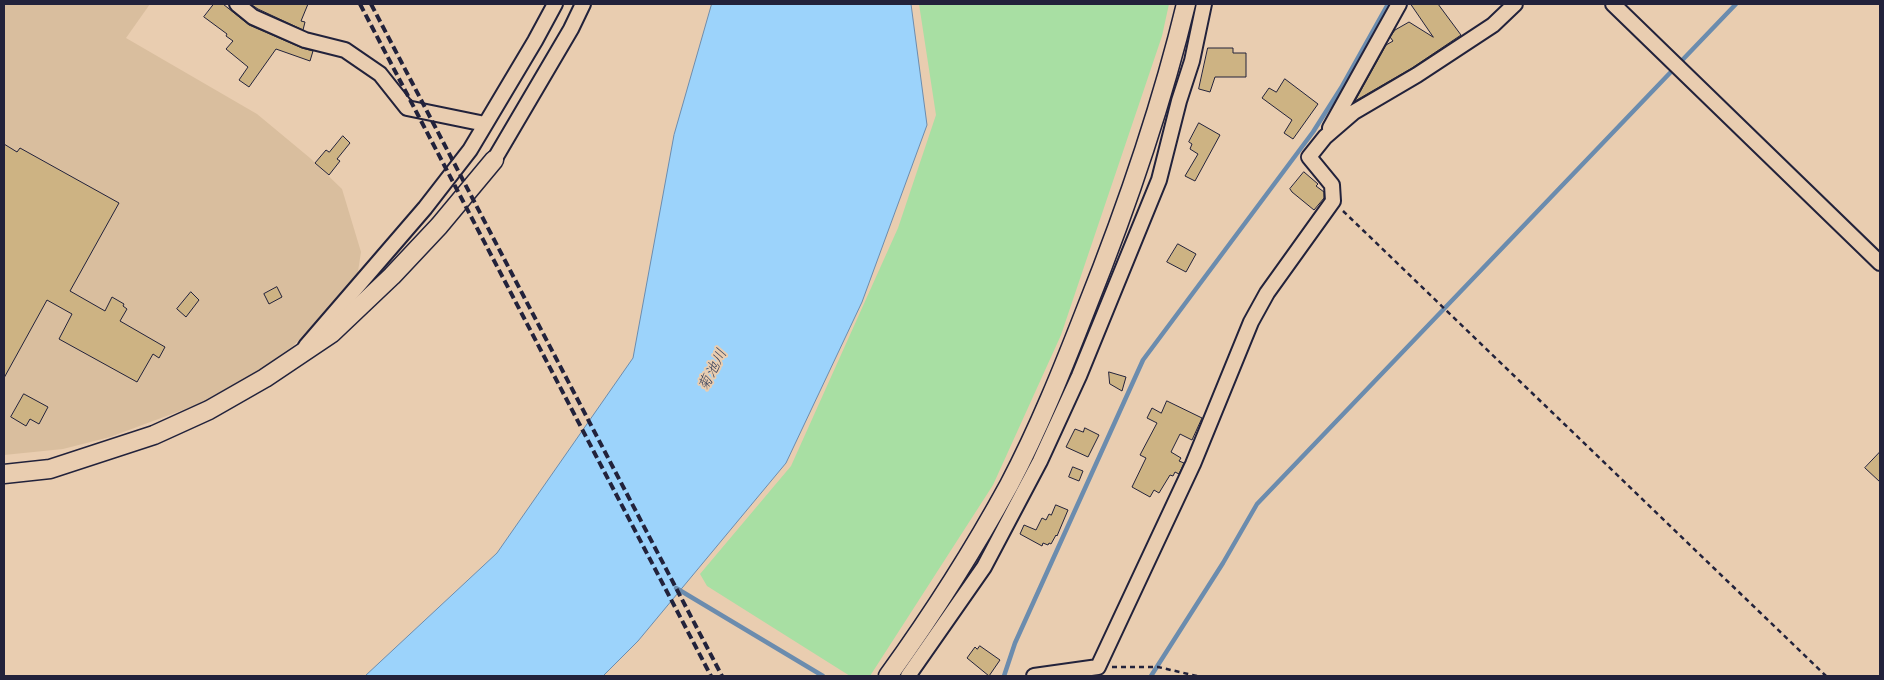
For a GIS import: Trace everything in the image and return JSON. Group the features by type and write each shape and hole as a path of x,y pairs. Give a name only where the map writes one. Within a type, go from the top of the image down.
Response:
{"street":[{"path":"237,4 253,17 306,40 345,50 380,74 407,108 485,124"},
{"path":"296,357 425,208 470,150 555,4"},
{"path":"4,474 50,469 154,435 209,410 265,378 332,333 392,276 440,226 494,160 554,60 583,4"},
{"path":"888,676 923,627 1009,484 1059,378 1135,179 1186,4"},
{"path":"908,676 984,567 1040,461 1079,376 1159,180 1179,101 1192,61 1204,4"},
{"path":"1034,676 1098,667 1193,464 1251,322 1267,293 1333,201 1332,185 1309,158 1325,137 1399,4"},
{"path":"1325,137 1354,112 1418,75 1493,25 1516,4"},
{"path":"1613,4 1880,263"}],"path":[{"path":"1333,201 1826,676"},
{"path":"1098,667 1158,667 1197,676"}],"shaded area":[{"path":"4,4 150,4 126,38 257,114 310,158 342,189 361,252 357,278 293,346 261,369 196,405 110,437 63,449 4,455"}],"green space":[{"path":"919,4 1169,4 1162,36 1061,335 993,485 870,676 850,676 707,586 700,574 791,466 898,228 936,115"}],"water":[{"name":"菊池川","path":"712,4 911,4 927,125 862,302 786,463 638,641 603,676 365,676 497,553 633,358 674,135"}],"building":[{"path":"214,4 223,4 249,25 313,51 310,61 276,49 249,87 239,80 248,67 226,49 233,41 226,36 227,34 204,17"},
{"path":"253,4 308,4 301,21 305,22 303,30 258,9"},
{"path":"1411,4 1438,4 1461,35 1412,68 1355,101 1386,45 1393,41 1390,37 1395,30 1409,22 1433,37"},
{"path":"1208,48 1233,48 1233,53 1246,53 1246,77 1215,77 1210,92 1199,89"},
{"path":"1285,79 1318,104 1293,139 1284,133 1292,120 1262,98 1269,88 1276,92"},
{"path":"1199,123 1220,135 1195,181 1185,176 1198,154 1190,149 1192,144 1189,142"},
{"path":"343,136 350,143 337,159 340,161 329,175 315,163 326,150 329,152"},
{"path":"4,144 17,152 20,148 119,203 70,291 105,311 112,297 124,304 123,306 127,309 120,321 165,347 159,358 153,354 137,382 59,339 72,314 47,300 4,378"},
{"path":"1304,172 1324,192 1324,198 1314,210 1290,189"},
{"path":"1178,244 1196,254 1186,272 1167,262"},
{"path":"277,287 282,297 269,304 264,294"},
{"path":"191,292 199,300 186,317 177,309"},
{"path":"1109,372 1126,377 1122,391 1110,384"},
{"path":"24,394 48,407 39,424 30,419 26,426 11,417"},
{"path":"1167,401 1202,418 1192,440 1180,434 1171,452 1181,458 1179,461 1184,463 1179,474 1175,472 1173,476 1170,475 1159,493 1154,490 1150,497 1132,487 1146,458 1140,455 1157,423 1147,418 1152,408 1161,413"},
{"path":"1085,428 1099,435 1088,457 1066,447 1075,429 1083,432"},
{"path":"1880,452 1880,482 1865,468"},
{"path":"1073,467 1083,471 1079,481 1069,477"},
{"path":"1056,505 1068,510 1057,536 1051,544 1043,543 1042,546 1020,534 1024,525 1036,530 1042,518 1046,520"},
{"path":"980,646 1000,660 989,676 967,658 975,647 977,649"}],"waterway":[{"path":"1004,676 1015,643 1143,360 1313,132 1341,88 1388,4"},
{"path":"1151,676 1223,563 1257,504 1736,4"},
{"path":"676,588 823,676"}],"railway":[{"path":"360,4 711,676"},
{"path":"371,4 722,676"}]}
